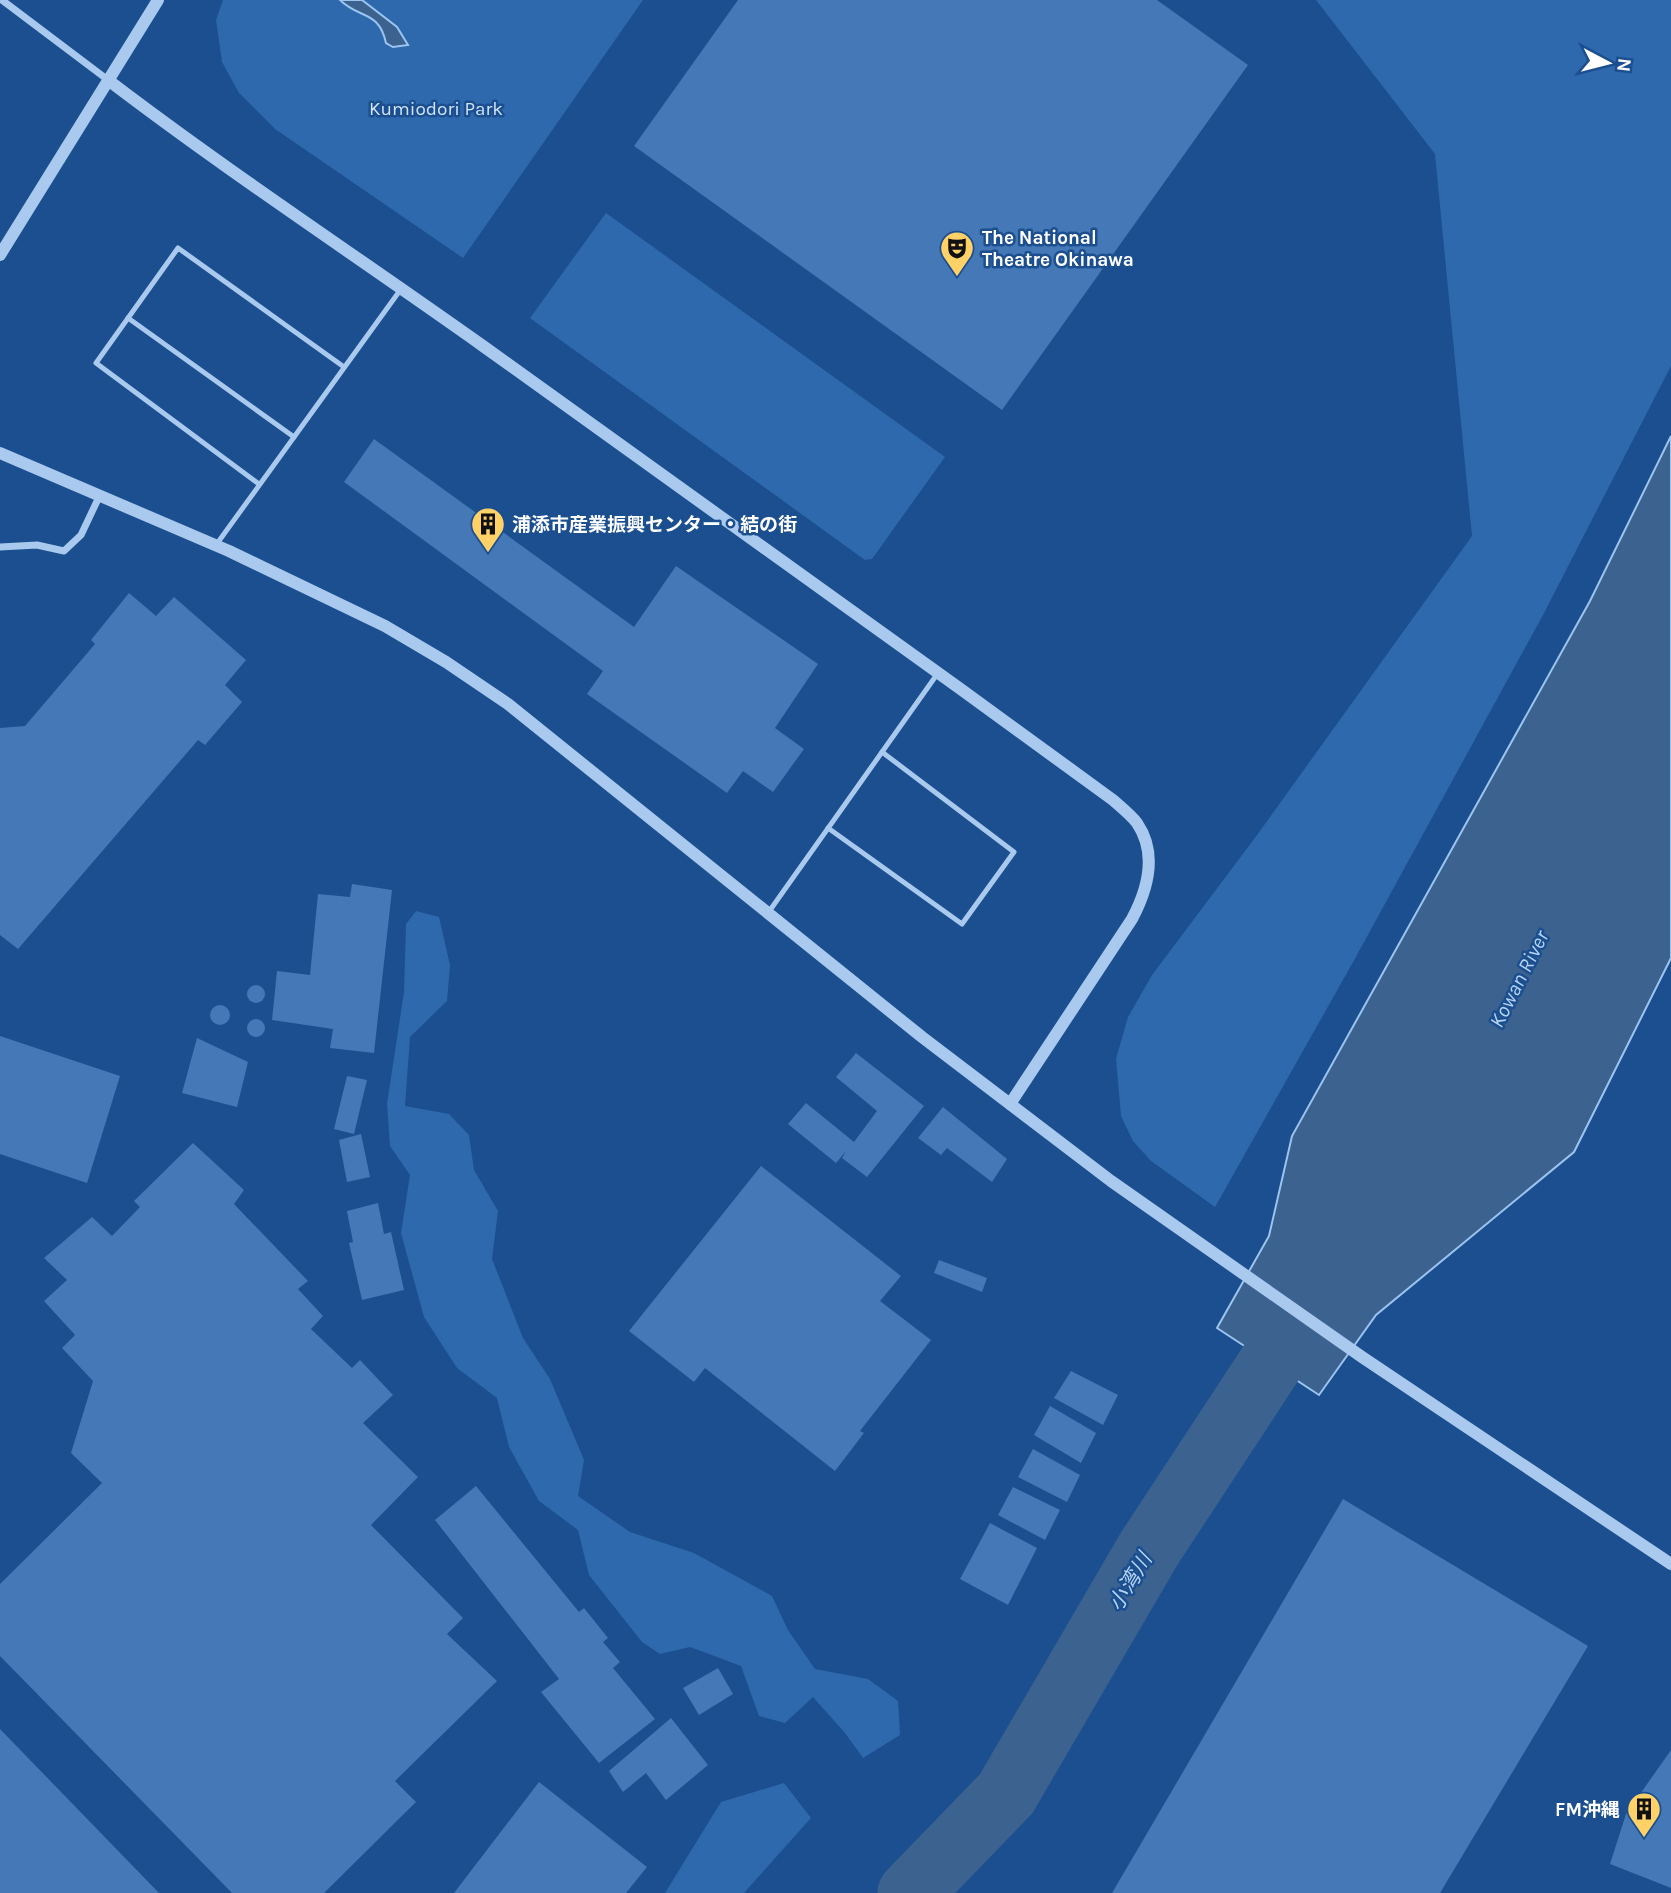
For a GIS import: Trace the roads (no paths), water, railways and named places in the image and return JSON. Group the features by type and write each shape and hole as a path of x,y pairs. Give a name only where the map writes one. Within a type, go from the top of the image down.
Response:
{"street":[{"path":"2,0 176,132 401,289 938,673 1113,800 1136,822 1146,841 1149,861 1142,900 1010,1104"},
{"path":"0,255 158,0"},
{"path":"0,453 216,545 385,626 446,662 518,712 922,1037 1111,1181 1363,1357 1671,1564"},
{"path":"0,547 37,545 64,551 81,536 99,496"}],"lane":[{"path":"259,484 96,363 178,248 344,367"},
{"path":"216,545 401,289"},
{"path":"128,318 294,437"},
{"path":"768,913 938,673"},
{"path":"828,828 962,924 1014,852 882,752"}],"water":[{"path":"340,0 362,0 397,27 408,45 393,47 386,43 379,25"},
{"name":"Kowan River","path":"1671,436 1671,958 1574,1152 1376,1315 1319,1395 1217,1328 1269,1236 1292,1136 1590,601"}],"waterway":[{"name":"小湾川","path":"910,1893 1006,1794 1149,1549 1273,1360 1325,1293"}],"place":[{"name":"The National Theatre Okinawa","path":"957,278"},
{"name":"浦添市産業振興センター・結の街","path":"488,554"},
{"name":"FM沖縄","path":"1644,1839"}],"park label":[{"name":"Kumiodori Park","path":"436,108"}]}
